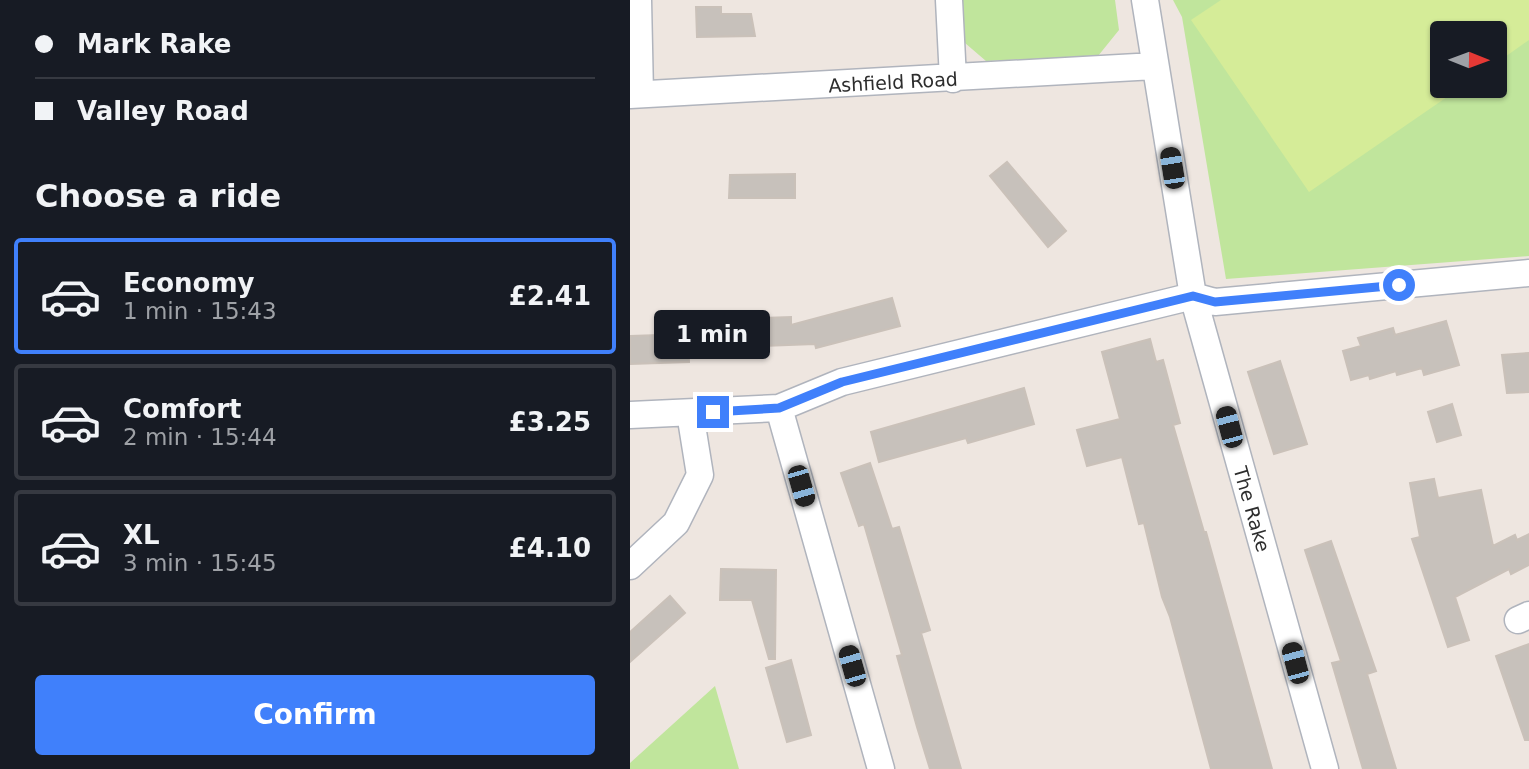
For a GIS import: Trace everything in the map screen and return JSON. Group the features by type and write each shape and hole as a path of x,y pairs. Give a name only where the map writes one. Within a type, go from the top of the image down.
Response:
{"street":[{"path":"635,94 638,0"},
{"path":"949,0 953,79"},
{"name":"The Rake","path":"1145,0 1193,296 1325,769"},
{"name":"Ashfield Road","path":"635,94 953,79 1155,66"},
{"path":"630,415 779,408 842,382 1193,296 1215,302 1529,274"},
{"path":"779,408 881,769"},
{"path":"630,566 676,523 700,475 690,413"}],"green space":[{"path":"962,0 1115,0 1119,30 1098,56 986,61 965,43"},
{"path":"1173,0 1529,0 1529,256 1226,279 1182,17"},
{"path":"1221,0 1529,0 1529,40 1507,56 1507,21 1430,21 1430,98 1446,98 1309,192 1191,20"},
{"path":"715,686 739,769 630,769 630,763"}],"building":[{"path":"696,7 721,7 721,14 751,14 755,36 697,37"},
{"path":"1007,162 1066,231 1048,247 990,176"},
{"path":"795,174 795,198 729,198 730,175"},
{"path":"892,298 900,326 816,348 815,344 706,348 705,320 791,317 791,325"},
{"path":"1446,321 1459,365 1424,375 1422,368 1397,375 1396,371 1370,379 1369,375 1351,380 1343,351 1361,346 1358,338 1393,328 1395,335"},
{"path":"688,334 689,362 630,364 630,336"},
{"path":"1150,339 1156,362 1163,360 1180,423 1173,425 1206,532 1272,769 1211,769 1144,523 1139,524 1122,457 1087,466 1077,430 1120,419 1102,352"},
{"path":"1529,353 1529,392 1507,393 1502,355"},
{"path":"1280,361 1307,444 1274,454 1248,372"},
{"path":"1024,388 1034,424 968,443 966,438 879,462 871,432"},
{"path":"1452,404 1461,435 1437,442 1428,412"},
{"path":"870,463 892,529 899,527 930,630 921,633 961,769 930,769 897,656 902,655 864,524 859,526 841,473"},
{"path":"1434,479 1438,498 1481,490 1493,546 1515,535 1517,540 1529,534 1529,565 1511,574 1509,569 1455,597 1469,640 1448,647 1412,539 1420,537 1410,483"},
{"path":"1331,541 1376,671 1367,674 1396,769 1363,769 1332,663 1341,661 1305,550"},
{"path":"721,569 776,570 775,659 769,659 752,600 720,600"},
{"path":"670,596 685,613 630,662 630,632"},
{"path":"1529,644 1529,740 1525,740 1496,656"},
{"path":"791,660 811,735 787,742 766,668"}],"route":[{"path":"713,412 779,408 842,382 1193,296 1215,302 1399,285"}]}
